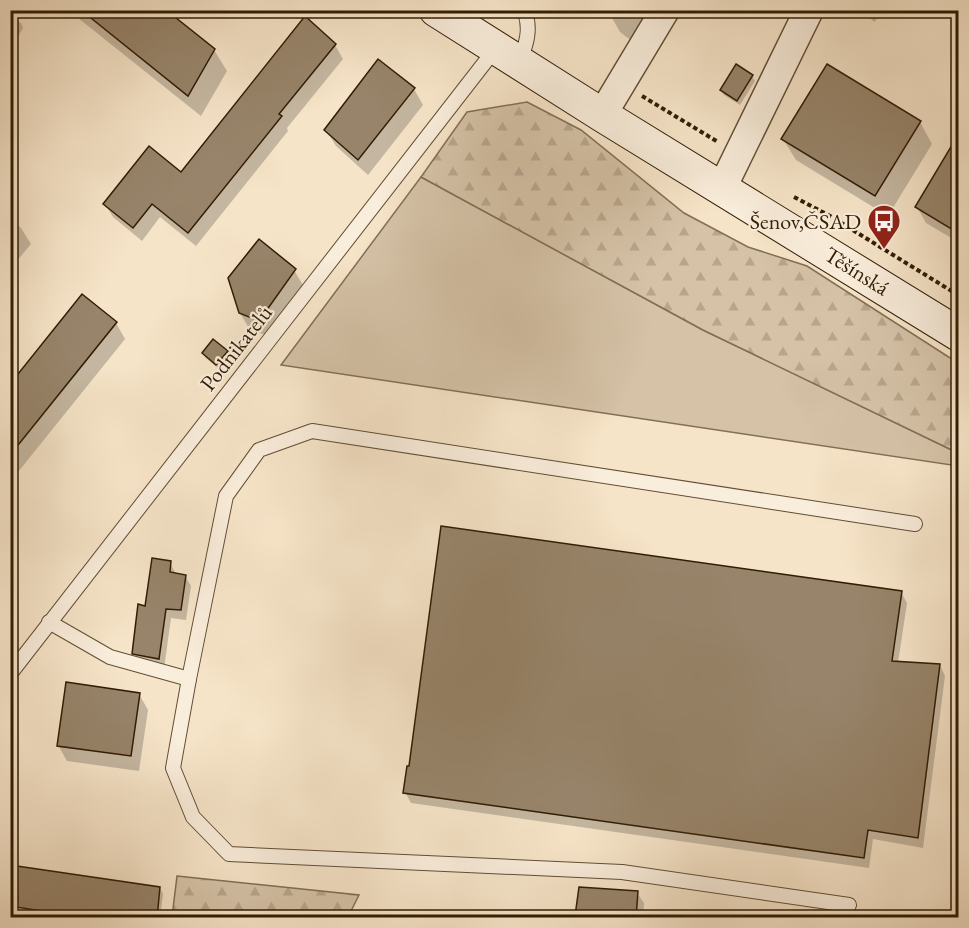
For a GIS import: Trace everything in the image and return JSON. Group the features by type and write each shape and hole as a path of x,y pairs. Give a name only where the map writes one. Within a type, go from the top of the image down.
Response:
{"main road":[{"name":"Těšínská","path":"436,10 958,334"}],"street":[{"path":"602,115 665,10"},
{"path":"722,188 809,10"}],"lane":[{"path":"507,55 528,33 528,21 524,10"},
{"name":"Podnikatelů","path":"10,674 49,622 507,55"},
{"path":"849,905 622,872 230,854 193,817 174,768 189,679 226,496 259,450 312,431 915,524"},
{"path":"49,622 110,657 189,679"}],"path":[{"path":"621,83 739,154"},
{"path":"789,195 830,216 958,295"}],"green space":[{"path":"527,102 581,130 684,213 748,247 807,266 958,363 958,453 703,330 421,177 467,112"},
{"path":"421,177 703,330 958,453 958,466 281,365"},
{"path":"177,876 359,895 348,917 172,917"}],"building":[{"path":"81,10 166,10 215,49 188,96"},
{"path":"305,16 336,44 279,114 282,116 188,233 152,204 133,228 103,204 149,146 181,172"},
{"path":"378,59 415,88 358,160 324,130"},
{"path":"736,64 753,75 737,101 720,90"},
{"path":"827,64 921,121 875,196 781,139"},
{"path":"958,135 958,233 915,207"},
{"path":"259,239 296,269 259,321 239,313 228,278"},
{"path":"82,294 117,322 10,455 10,384"},
{"path":"213,339 228,351 216,365 202,353"},
{"path":"441,526 902,591 892,661 940,664 918,838 868,830 864,858 403,793 407,766 409,766"},
{"path":"152,558 171,561 170,572 186,575 181,610 166,609 159,659 132,654 138,604 145,606"},
{"path":"66,682 140,693 131,756 57,746"},
{"path":"10,865 160,887 157,918 86,918 16,907 18,897 10,896"},
{"path":"579,887 638,891 636,918 575,916"}],"place":[{"name":"Šenov,ČSAD","path":"884,250"}]}
